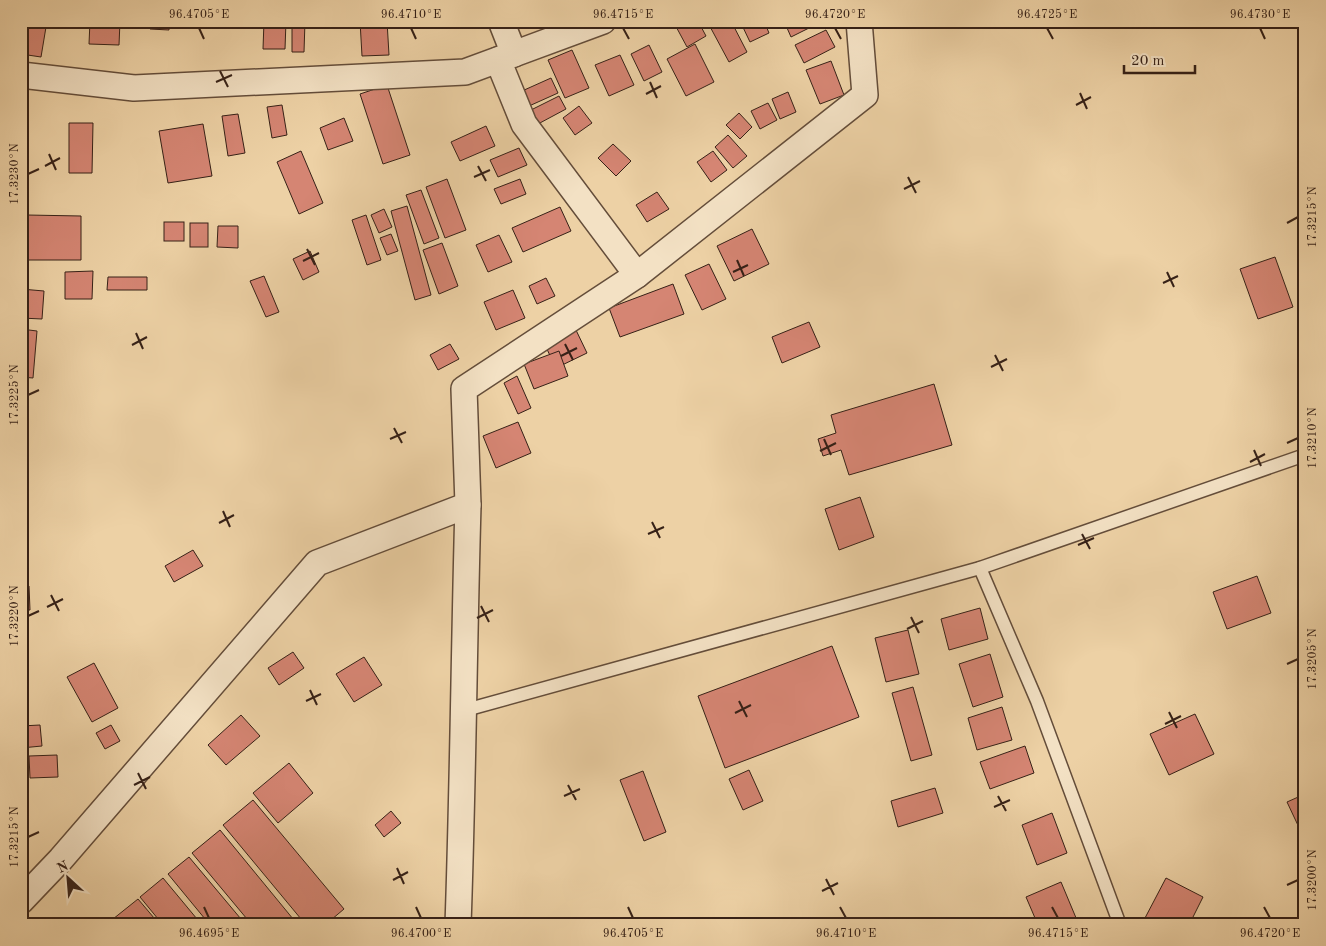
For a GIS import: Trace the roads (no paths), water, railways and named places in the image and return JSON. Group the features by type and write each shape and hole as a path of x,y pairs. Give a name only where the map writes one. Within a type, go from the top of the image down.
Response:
{"street":[{"path":"501,21 506,57 524,124 637,276"},
{"path":"21,75 134,88 465,72 603,21"},
{"path":"458,925 463,796 462,712 468,505 464,389 637,276 865,96 859,21"},
{"path":"21,901 62,859 317,563 468,505"}],"lane":[{"path":"462,712 980,568 1305,455"},
{"path":"980,568 1037,702 1120,925"}]}
